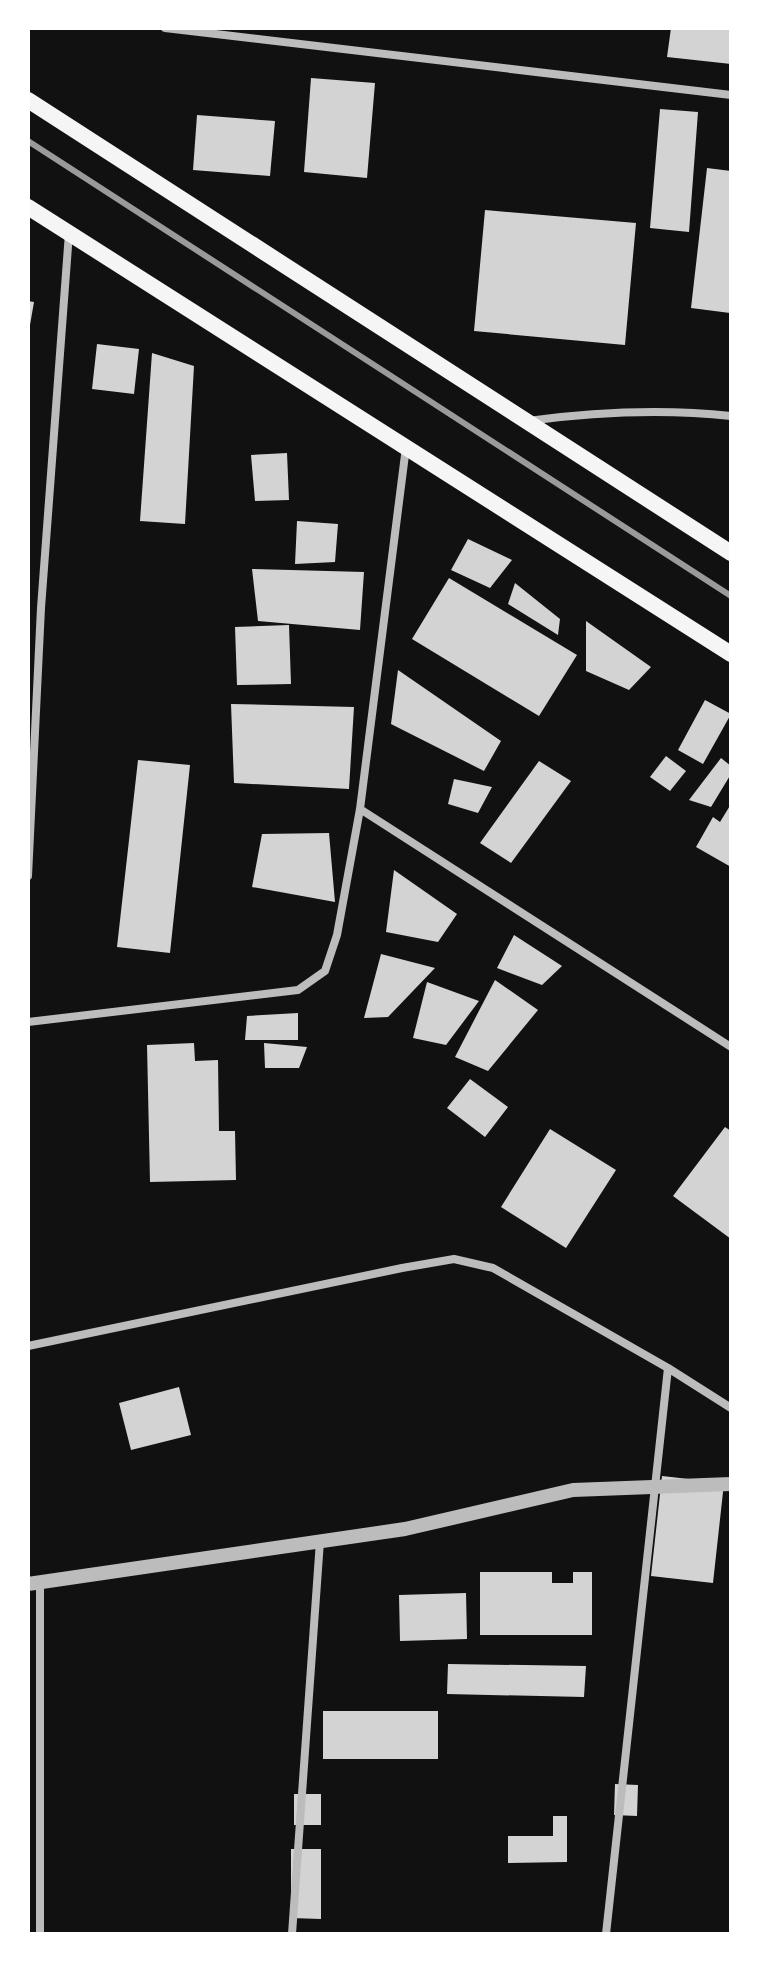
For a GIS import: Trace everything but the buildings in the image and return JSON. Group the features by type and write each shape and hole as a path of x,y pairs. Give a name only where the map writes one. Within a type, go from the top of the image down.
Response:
{"main road":[{"path":"28,100 731,553"},
{"path":"28,207 731,654"}],"street":[{"path":"165,28 731,95"},
{"path":"28,876 41,608 69,233"},
{"path":"527,421 575,415 702,413 731,416"},
{"path":"28,1022 298,990 325,971 337,935 360,809 406,446"},
{"path":"360,809 731,1047"},
{"path":"28,1346 454,1259 493,1268 668,1368 731,1408"},
{"path":"606,1934 668,1368"},
{"path":"40,1934 34,1583 405,1529 573,1490 731,1484"},
{"path":"292,1934 320,1541"}],"railway":[{"path":"28,141 731,596"}]}
